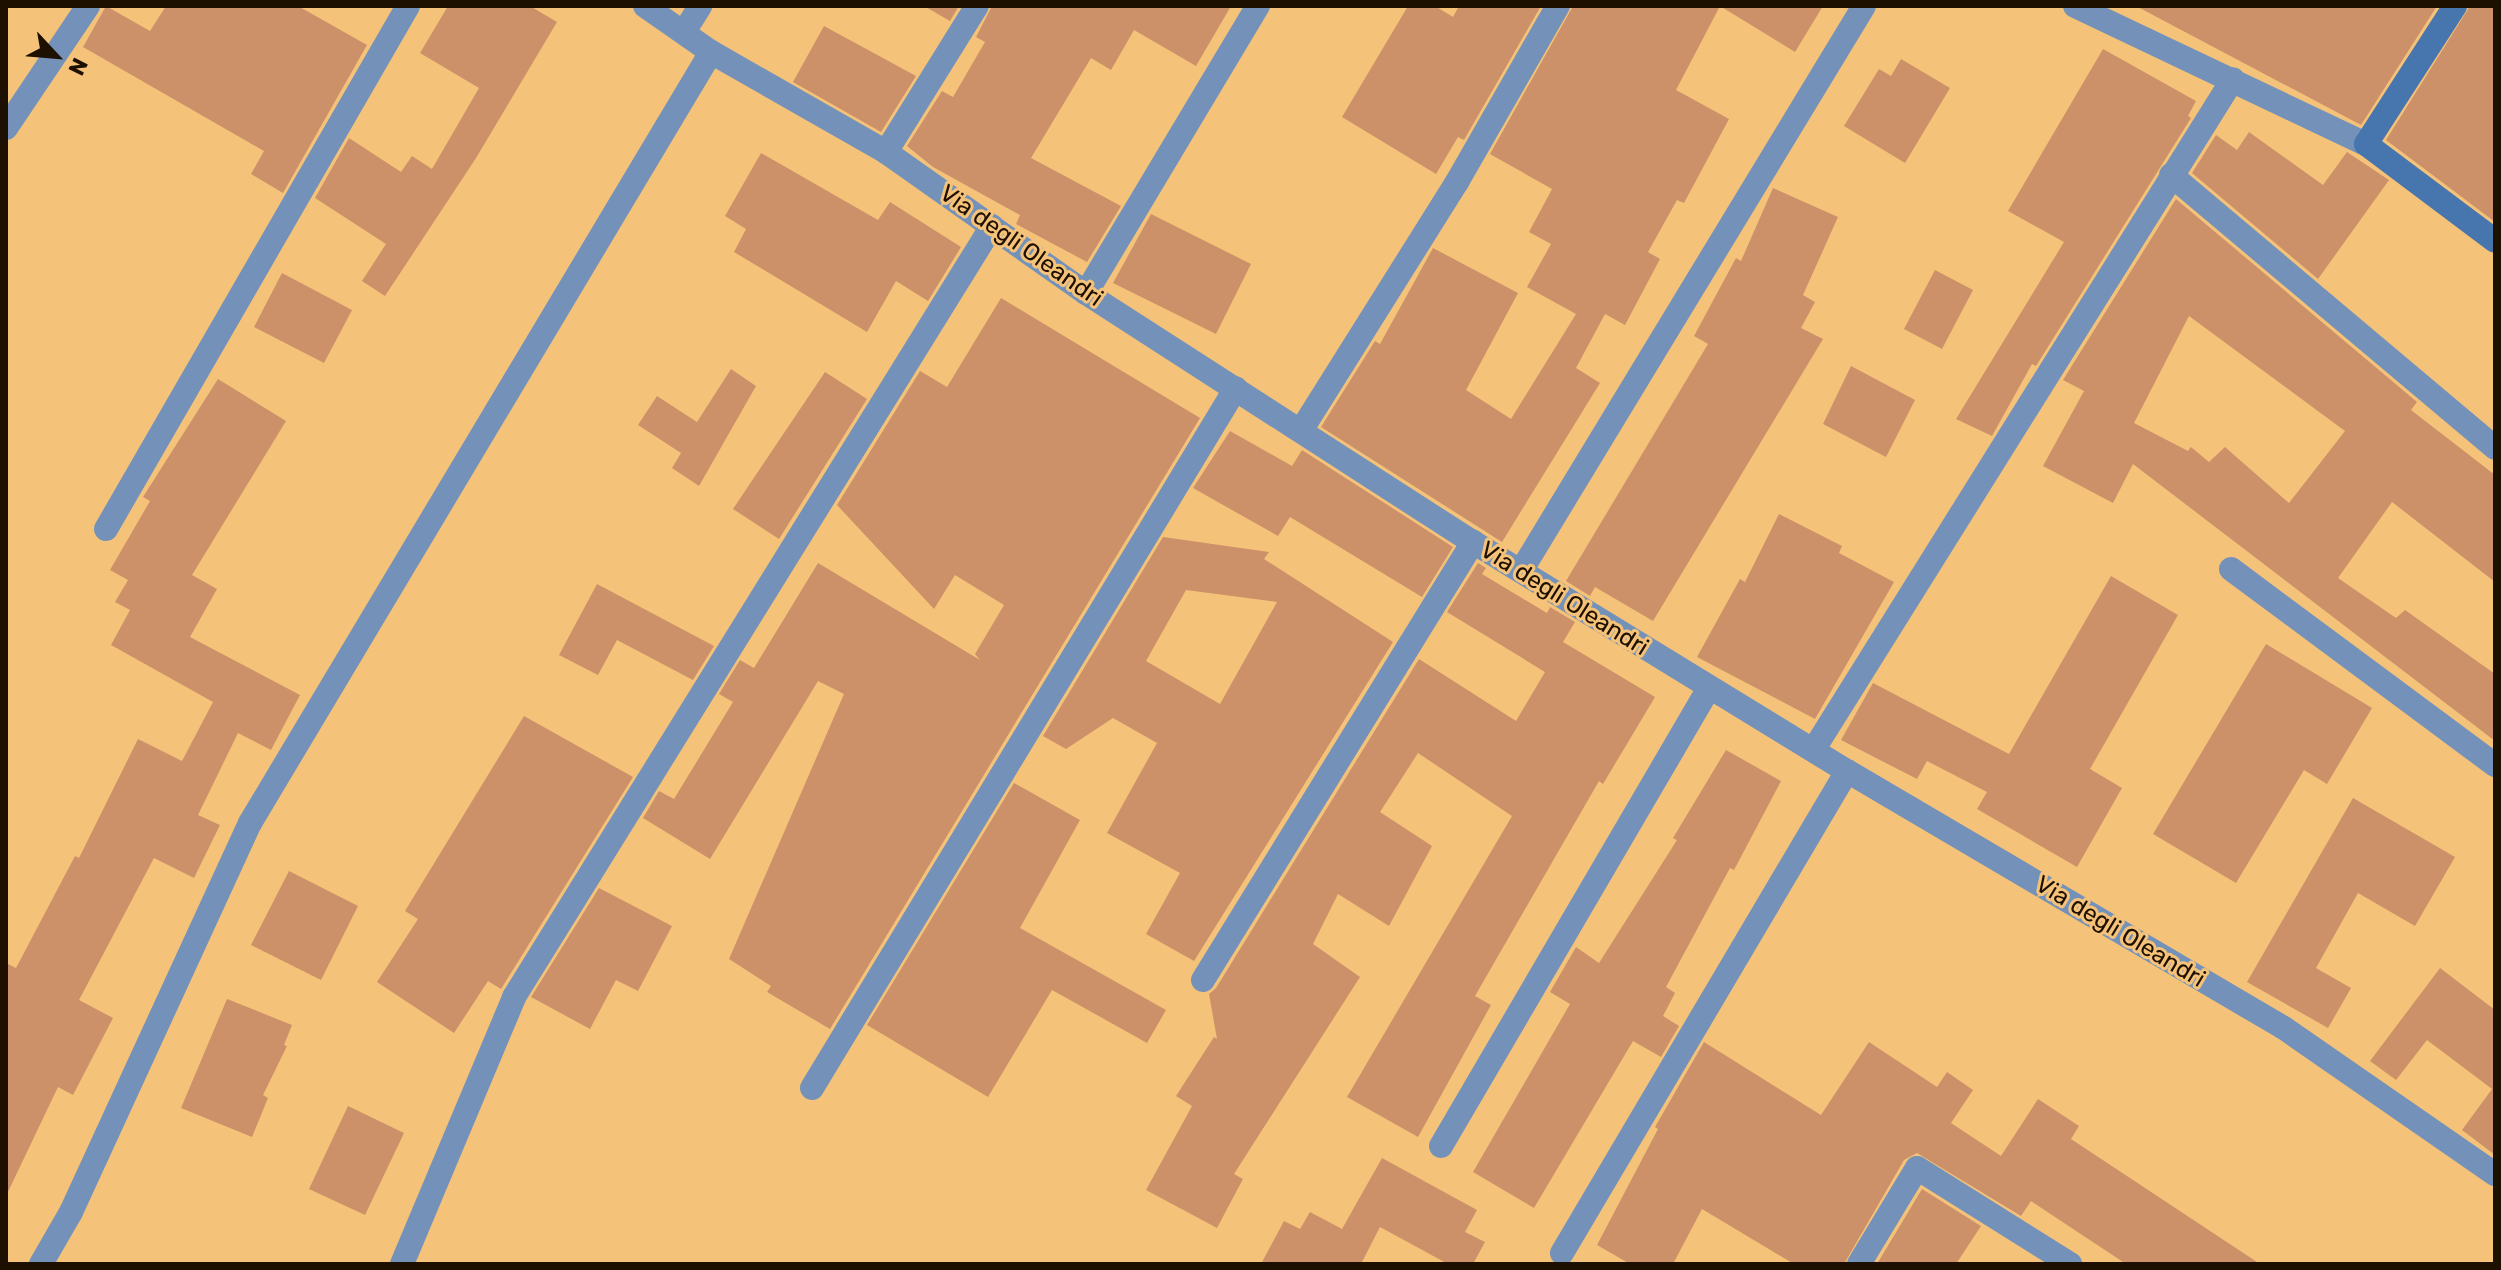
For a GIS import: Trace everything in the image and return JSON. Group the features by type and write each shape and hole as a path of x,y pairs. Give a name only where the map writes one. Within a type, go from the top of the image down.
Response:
{"street":[{"path":"6,128 88,6"},
{"path":"106,529 408,6"},
{"name":"Via degli Oleandri","path":"645,6 711,52 886,152 1086,293 1302,429 1473,542 1847,771 2284,1028 2495,1174"},
{"path":"684,32 700,6"},
{"path":"886,152 977,6"},
{"path":"1086,293 1258,6"},
{"path":"1302,429 1457,182 1558,6"},
{"path":"1521,571 1864,6"},
{"path":"2075,6 2366,144 2495,241"},
{"path":"2366,144 2455,6"},
{"path":"41,1264 71,1212 250,823 711,52"},
{"path":"1814,749 2233,79"},
{"path":"2171,175 2495,448"},
{"path":"402,1264 514,997 992,226"},
{"path":"812,1088 1236,388"},
{"path":"1203,980 1473,542"},
{"path":"2231,569 2495,765"},
{"path":"1441,1146 1709,688"},
{"path":"1562,1253 1847,771"},
{"path":"1859,1264 1917,1168 2070,1264"}],"building":[{"path":"106,6 150,31 166,6 298,6 367,45 283,193 251,174 264,151 83,47"},
{"path":"448,6 530,6 557,22 476,158 385,296 362,281 386,244 315,198 349,138 401,172 412,156 432,169 479,88 420,53"},
{"path":"924,6 959,6 950,21"},
{"path":"992,6 1231,6 1196,66 1134,30 1111,70 1091,58 1031,158 1121,206 1087,262 1016,224 1020,215 933,167 907,146 942,91 953,97 985,42 976,37"},
{"path":"1408,6 1435,6 1453,17 1459,6 1541,6 1464,140 1458,137 1436,174 1342,117"},
{"path":"1573,6 1720,6 1676,90 1729,119 1684,203 1677,200 1648,252 1660,259 1625,325 1605,314 1576,368 1600,383 1502,542 1321,427 1375,341 1380,344 1433,248 1518,293 1466,390 1511,419 1576,314 1527,287 1551,244 1529,232 1552,189 1490,154"},
{"path":"1720,6 1823,6 1795,52"},
{"path":"2136,6 2437,6 2361,125"},
{"path":"2470,6 2495,6 2495,222 2386,140"},
{"path":"824,26 916,76 881,132 793,82"},
{"path":"2103,49 2196,101 2188,116 2191,118 2036,366 2032,364 1992,436 1956,419 2064,242 2008,211"},
{"path":"1901,59 1950,88 1905,163 1844,126 1879,69 1891,76"},
{"path":"2249,132 2323,185 2347,152 2389,180 2318,279 2192,173 2216,135 2237,150"},
{"path":"761,153 878,220 890,202 961,247 928,301 896,281 867,332 734,252 746,229 725,216"},
{"path":"1773,188 1838,217 1803,295 1815,302 1801,328 1823,339 1653,621 1595,587 1590,596 1566,581 1708,344 1694,336 1736,258 1741,261"},
{"path":"2176,199 2417,402 2411,410 2495,475 2495,582 2392,502 2338,578 2396,618 2405,610 2495,674 2495,741 2133,464 2113,503 2043,466 2084,391 2063,380","holes":["2189,316 2345,431 2289,503 2225,447 2209,462 2191,447 2188,451 2134,423"]},
{"path":"1151,214 1251,264 1216,334 1113,283"},
{"path":"1935,270 1973,290 1942,349 1904,329"},
{"path":"282,273 352,310 324,363 254,327"},
{"path":"1001,298 1200,418 830,1029 767,992 771,986 729,959 844,694 818,681 710,859 643,818 659,791 674,799 733,702 719,694 740,660 754,668 818,563 980,660 975,654 1004,605 955,575 934,609 837,505 920,371 947,387"},
{"path":"1851,366 1915,400 1886,457 1823,424"},
{"path":"731,369 756,386 699,486 672,468 681,453 638,425 657,396 697,422"},
{"path":"825,372 867,399 779,539 733,509"},
{"path":"218,379 286,421 192,575 217,589 190,637 300,695 271,750 238,733 198,815 220,825 194,878 154,858 79,1000 113,1018 73,1095 58,1087 6,1196 6,963 16,968 75,856 79,858 138,739 182,761 213,702 111,645 130,610 115,602 128,580 110,570 150,501 143,497"},
{"path":"1230,431 1292,466 1302,450 1453,547 1422,597 1290,517 1278,536 1193,488"},
{"path":"1779,514 1842,546 1839,553 1894,582 1815,719 1697,657 1740,579 1745,582"},
{"path":"1163,537 1269,552 1264,559 1393,642 1194,961 1146,934 1180,873 1107,833 1157,743 1113,718 1066,749 1043,736","holes":["1186,590 1277,602 1220,704 1146,661"]},
{"path":"1478,563 1486,568 1482,574 1547,613 1550,607 1575,622 1563,642 1655,697 1603,784 1599,781 1475,996 1491,1005 1418,1137 1347,1097 1512,816 1418,753 1380,812 1432,846 1389,926 1338,894 1313,944 1360,977 1234,1174 1243,1179 1217,1228 1146,1190 1192,1106 1176,1096 1214,1037 1217,1039 1209,994 1216,988 1419,659 1516,721 1545,672 1447,612"},
{"path":"2111,576 2178,615 2090,769 2122,788 2077,867 1977,809 1987,792 1927,761 1917,779 1841,740 1873,683 2009,754"},
{"path":"597,584 714,646 693,680 617,640 598,675 559,655"},
{"path":"2266,644 2372,708 2327,784 2304,770 2236,883 2153,834"},
{"path":"524,716 633,777 501,989 488,981 454,1033 377,982 418,919 405,911"},
{"path":"1726,750 1781,781 1666,987 1675,993 1663,1016 1679,1026 1661,1057 1633,1041 1534,1208 1473,1172 1570,1004 1550,992 1576,947 1599,963 1677,840 1673,838"},
{"path":"1014,783 1080,820 1020,928 1166,1010 1147,1043 1052,990 988,1097 867,1025"},
{"path":"2353,798 2455,857 2415,926 2358,893 2316,968 2351,988 2328,1028 2247,982"},
{"path":"289,871 358,906 321,980 251,945"},
{"path":"599,888 672,926 638,991 616,980 590,1029 531,997"},
{"path":"2440,968 2495,1010 2495,1155 2462,1130 2492,1089 2427,1040 2396,1080 2370,1061"},
{"path":"227,999 292,1025 284,1045 287,1046 263,1095 268,1098 252,1137 181,1108"},
{"path":"1704,1042 1821,1115 1869,1042 1937,1087 1947,1072 1973,1090 1951,1123 2001,1156 2038,1099 2079,1126 2071,1139 2260,1264 2126,1264 2031,1201 2021,1216 1917,1153 1904,1160 1844,1264 1794,1264 1702,1209 1673,1264 1630,1264 1597,1245 1658,1129 1655,1127"},
{"path":"348,1106 404,1133 365,1215 309,1189"},
{"path":"1382,1158 1477,1210 1465,1232 1485,1242 1473,1264 1448,1264 1380,1227 1361,1264 1261,1264 1284,1221 1300,1229 1310,1212 1342,1229"},
{"path":"1922,1189 1981,1226 1956,1264 1877,1264"}]}
